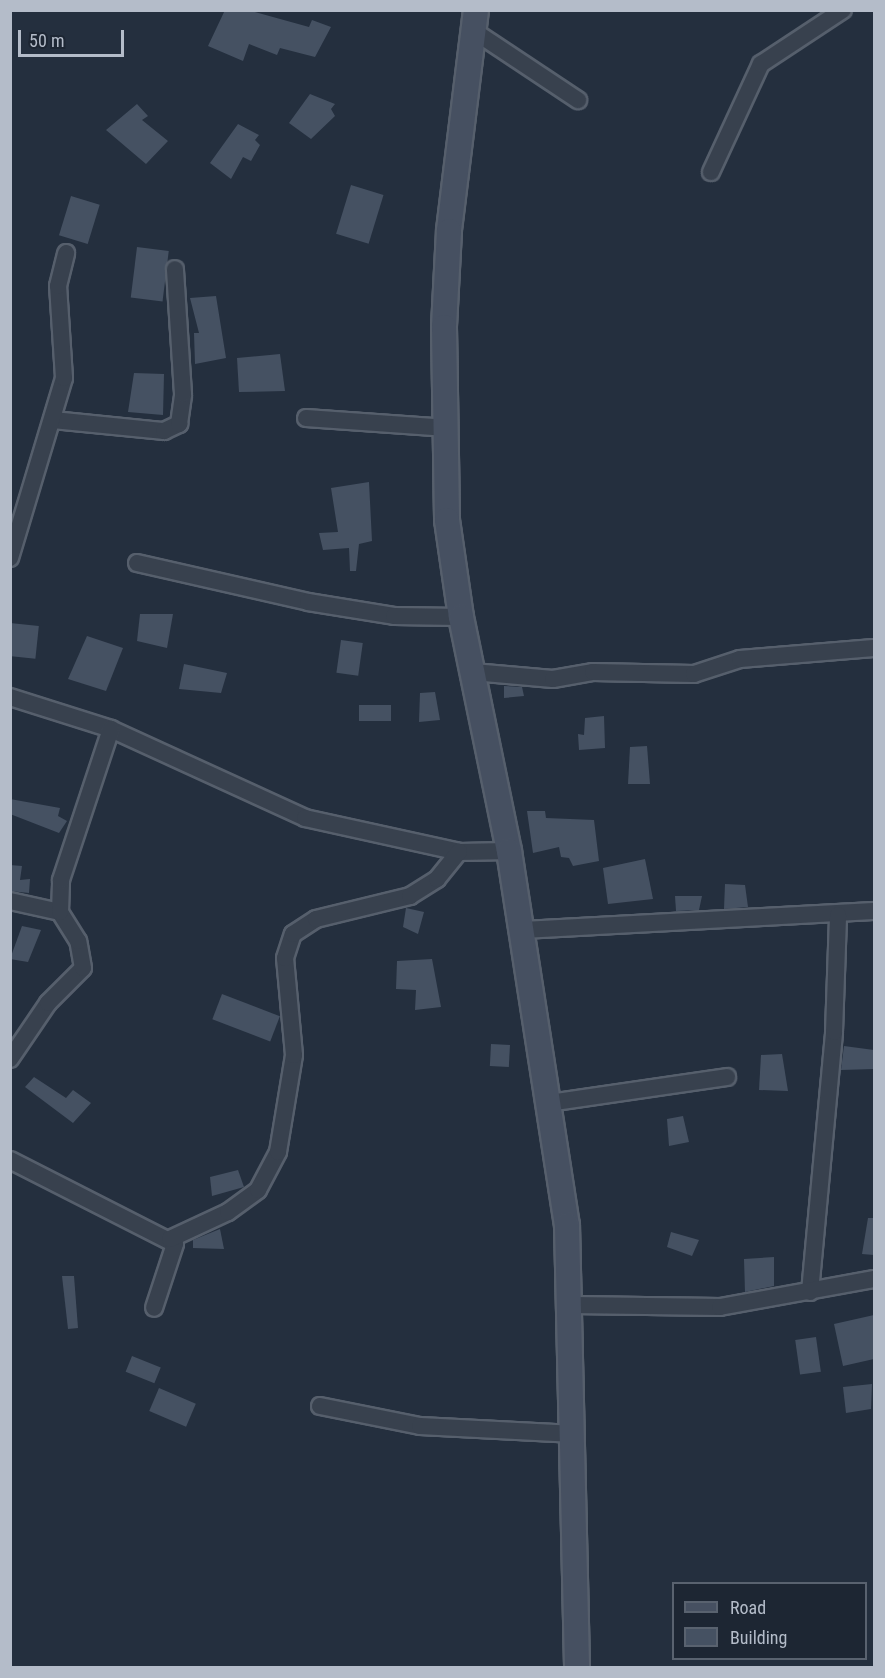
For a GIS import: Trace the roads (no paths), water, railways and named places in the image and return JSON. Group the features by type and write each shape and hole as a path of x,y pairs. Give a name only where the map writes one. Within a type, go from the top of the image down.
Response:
{"main road":[{"path":"475,21 449,231 444,327 448,428 447,520 461,617 509,851 522,930 549,1103 572,1305 577,1668"}],"street":[{"path":"711,172 761,64 843,10"},
{"path":"475,21 578,100"},
{"path":"10,558 17,519 53,420 64,378 58,286 66,253"},
{"path":"53,420 164,431 179,424 183,394 175,269"},
{"path":"306,418 448,428"},
{"path":"137,563 330,606 394,616 461,617"},
{"path":"473,672 553,679 593,672 694,674 740,659 874,648"},
{"path":"10,698 111,729 305,818 459,852 509,851"},
{"path":"10,1059 48,1003 83,968 78,941 60,912 61,880 111,729"},
{"path":"10,1160 115,1218 170,1239 228,1212 258,1190 278,1152 294,1055 285,958 292,934 347,909 410,896 437,879 459,852"},
{"path":"10,901 60,912"},
{"path":"522,930 838,915 874,911"},
{"path":"810,1292 834,1032 838,915"},
{"path":"549,1103 727,1077"},
{"path":"154,1308 175,1256 170,1239"},
{"path":"572,1305 720,1307 874,1279"},
{"path":"320,1406 420,1426 575,1434"}]}
